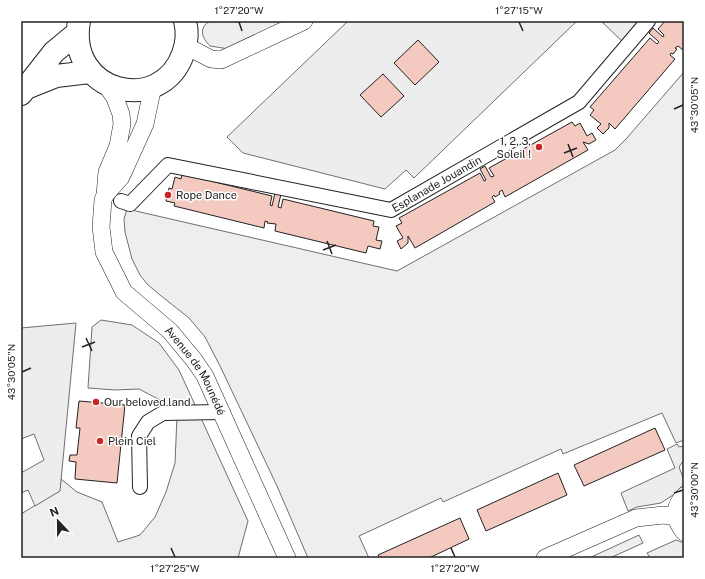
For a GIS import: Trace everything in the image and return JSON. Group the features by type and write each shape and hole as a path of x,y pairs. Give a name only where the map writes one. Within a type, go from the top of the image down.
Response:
{"main road":[{"path":"23,91 56,76 98,78 119,89 133,90 153,86 161,82 172,72 181,60 186,46 186,22"},
{"path":"78,27 79,50 98,78"},
{"path":"23,91 54,52 78,27"}],"street":[{"path":"186,46 211,59 221,60 304,21"},
{"name":"Esplanade Jouandin","path":"121,201 130,204 168,165 391,210 579,102 648,21"},
{"name":"Avenue de Mounédé","path":"98,78 115,98 121,114 122,124 118,146 107,172 105,195 103,200 101,227 104,252 124,292 170,331 205,376 288,558"},
{"path":"105,195 121,177 145,124 153,86"},
{"path":"140,487 139,436 148,422 162,413 221,412"},
{"path":"680,524 676,510 678,503 684,496"},
{"path":"545,558 636,518 664,514 680,524"}],"shaded area":[{"path":"210,21 285,21 229,49 210,46 205,40 202,33 206,24"},
{"path":"348,21 577,21 414,178 406,170 385,189 243,153 227,137"},
{"path":"601,21 648,21 627,46"},
{"path":"684,72 684,440 676,443 662,413 563,454 561,449 443,502 441,498 359,536 369,558 308,558 277,486 205,337 189,318 147,284 140,275 132,259 125,232 124,219 127,209 397,271 615,150"},
{"path":"101,320 132,325 159,343 179,370 248,521 238,558 21,558 21,514 59,491 61,479 77,492 102,502 118,542 140,535 155,517 166,492 175,463 177,416 160,400 139,389 115,390 88,388 92,327"},
{"path":"76,323 60,491 35,506 28,490 21,493 21,473 44,460 34,434 21,439 21,328"},
{"path":"677,444 679,447 684,446 684,460 679,467 684,484 673,495 661,503 637,507 628,511 621,493 675,468 667,449"},
{"path":"639,535 643,543 610,558 589,558"},
{"path":"676,540 684,543 684,558 650,558 647,553"}],"building":[{"path":"665,21 684,21 684,49 683,50 678,46 675,48 677,49 670,55 675,59 615,129 609,123 609,128 603,134 597,128 601,124 590,115 594,110 590,107 650,38 657,44 659,42 649,33 653,28 663,37 664,35 658,29"},
{"path":"418,40 439,62 415,85 394,63"},
{"path":"383,74 404,96 381,117 360,95"},
{"path":"572,122 575,126 580,123 587,136 592,133 596,140 589,144 583,142 588,150 505,197 502,190 499,192 500,194 492,197 495,202 415,248 408,236 408,243 401,249 397,241 403,238 396,226 402,223 399,218 480,173 484,181 486,180 480,169 485,166 491,177 494,176 489,168"},
{"path":"182,174 272,196 270,205 272,206 275,193 281,194 278,207 281,208 283,199 374,221 373,226 379,227 376,240 382,241 380,249 368,246 366,253 275,231 276,224 267,223 268,222 265,221 264,228 174,206 175,203 166,201 169,188 172,189 175,177 181,179"},
{"name":"Plein Ciel","path":"79,401 125,405 117,483 75,479 76,462 69,461 70,455 77,455 80,428 76,428"},
{"path":"655,428 665,450 584,486 574,465"},
{"path":"558,473 567,495 486,531 477,510"},
{"path":"460,518 469,539 429,558 380,558 378,555"}],"place":[{"name":"1, 2, 3, Soleil !","path":"539,147"},
{"name":"Rope Dance","path":"168,195"},
{"name":"Our beloved land","path":"96,402"},
{"name":"Plein Ciel","path":"100,441"}]}
